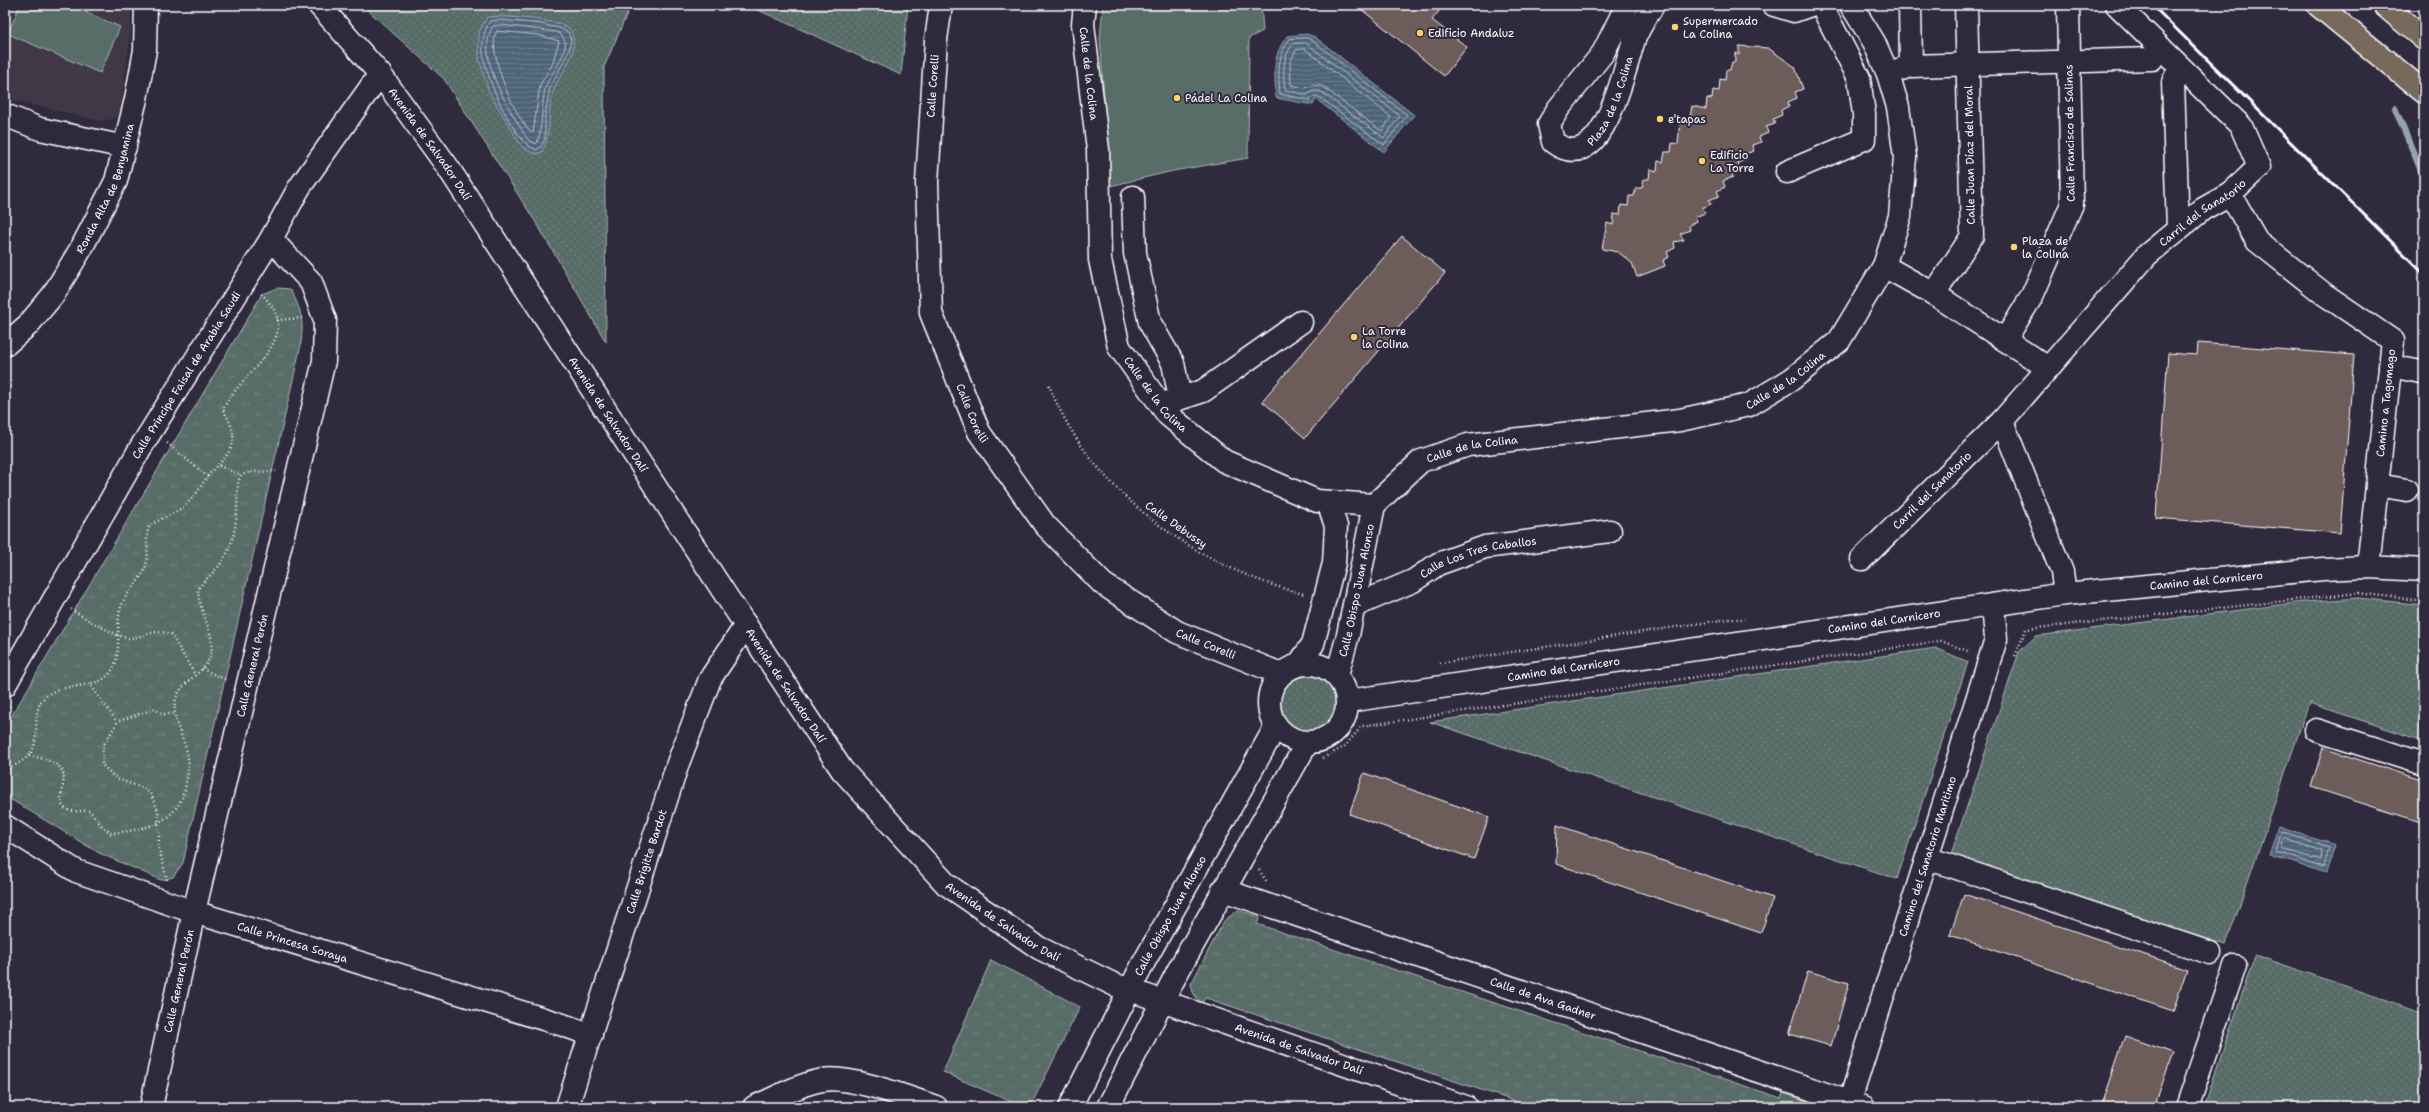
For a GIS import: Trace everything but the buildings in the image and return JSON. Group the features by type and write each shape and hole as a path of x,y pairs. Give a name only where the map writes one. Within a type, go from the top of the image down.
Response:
{"main road":[{"path":"2318,5 2424,92"},
{"path":"2384,5 2424,39"}],"street":[{"name":"Ronda Alta de Benyamina","path":"5,345 28,325 53,295 82,247 116,181 125,147 145,50 146,5"},
{"name":"Avenida de Salvador Dalí","path":"319,5 380,74 447,166 842,770 946,884 1039,948 1130,991 1466,1107"},
{"name":"Calle Corelli","path":"941,5 936,40 927,182 931,313 979,432 1045,525 1103,584 1177,632 1290,669"},
{"name":"Calle de la Colina","path":"1086,5 1083,24 1098,150 1100,260 1119,347 1171,401 1168,415 1224,461 1317,501 1374,505 1420,461 1468,445 1680,420 1749,405 1792,379 1840,341 1884,266 1900,216 1905,157 1898,107 1888,74 1874,42 1851,5"},
{"name":"Plaza de la Colina","path":"1627,5 1603,53 1558,109 1550,124 1553,142 1568,150 1586,146 1597,137 1615,105 1635,38 1653,5"},
{"path":"1774,5 1794,11 1811,5"},
{"path":"1786,172 1864,139 1864,114 1859,78 1822,5"},
{"path":"1910,5 1912,66"},
{"name":"Calle Juan Díaz del Moral","path":"1934,294 1972,236 1966,5"},
{"name":"Calle Francisco de Salinas","path":"2005,340 2032,296 2072,204 2068,5"},
{"name":"Carril del Sanatorio","path":"1862,559 2002,421 2147,255 2203,209 2230,194 2259,167 2241,126 2117,5"},
{"path":"1888,74 1912,66 2152,59 2160,47"},
{"path":"2178,229 2173,82 2180,68"},
{"name":"Calle Principe Faisal de Arabia Saudi","path":"9,692 141,447 271,239 299,188 380,74"},
{"path":"5,115 40,129 125,147"},
{"name":"Camino a Tagomago","path":"2230,194 2257,241 2324,294 2393,341 2368,567"},
{"path":"1133,197 1135,253 1150,323 1173,363 1171,401 1203,391 1301,322"},
{"name":"Calle General Perón","path":"151,1107 194,912 324,361 325,320 311,282 271,239"},
{"path":"1884,266 1934,294 2048,368"},
{"path":"2390,366 2421,372"},
{"path":"2002,421 2062,572 2064,594"},
{"path":"2377,485 2407,490"},
{"path":"1314,751 1284,735 1276,726 1268,706 1269,695 1274,683 1290,669 1313,644 1326,599 1334,563 1336,526 1328,502"},
{"name":"Calle Obispo Juan Alonso","path":"1337,675 1354,606 1374,505"},
{"name":"Calle Los Tres Caballos","path":"1354,606 1413,581 1438,564 1485,546 1610,530"},
{"name":"Camino del Carnicero","path":"1348,701 2064,594 2368,567 2424,570"},
{"name":"Camino del Sanatorio Maritimo","path":"1854,1105 1927,858 1996,639 1993,605"},
{"name":"Calle Brigitte Bardot","path":"567,1107 678,763 710,679 746,625"},
{"path":"1108,1107 1162,1002 1223,890 1320,741 1332,736 1341,726 1346,714 1348,701 1342,683 1337,675 1326,667 1313,663 1290,669"},
{"name":"Calle Obispo Juan Alonso","path":"1070,1107 1144,962 1276,726"},
{"path":"2316,730 2424,764"},
{"name":"Calle Princesa Soraya","path":"5,826 76,871 194,912 560,1024 591,1035"},
{"path":"1927,858 2210,953"},
{"name":"Calle de Ava Gadner","path":"1223,890 1854,1105"},
{"path":"2187,1107 2235,966"},
{"path":"754,1107 808,1083 825,1079 857,1082 936,1107"}],"path":[{"path":"29,756 36,733 37,708 44,698 64,688 102,679 110,673 116,659 120,608 126,596 143,574 147,561 146,533 150,524 172,515 184,506 192,499 208,477 229,455 232,446 230,422 223,409 236,390 260,364 274,343 278,326 271,303 256,290"},
{"path":"277,320 306,318"},
{"name":"Calle Debussy","path":"1049,385 1054,399 1076,437 1108,479 1143,513 1181,539 1232,568 1287,590 1326,599"},
{"path":"161,449 169,435"},
{"path":"165,442 208,477"},
{"path":"219,466 241,475 251,472 280,471"},
{"path":"5,771 29,756 46,758 60,768 64,780 62,802 65,809 71,812 90,811 102,826 111,833 160,822 173,813 185,791 188,770 187,752 177,726 175,702 181,688 202,669 211,654 213,643 198,600 198,589 220,564 230,548 235,529 238,482 241,475"},
{"path":"1314,751 1327,757 1344,747 1362,726 1941,641 2011,665 2026,630 2037,628 2358,593 2424,601"},
{"path":"68,607 118,636 129,638 151,632 171,634 195,675"},
{"path":"202,669 231,682"},
{"path":"89,683 117,722"},
{"path":"5,713 9,692"},
{"path":"169,886 159,849 160,822 158,810 150,793 143,788 117,779 102,765 103,746 117,722 154,709 164,714 176,714"},
{"path":"1262,863 1259,870 1268,883"}],"shaded area":[{"path":"5,5 131,5 131,30 120,113 114,119 100,121 5,98"}],"green space":[{"path":"20,5 69,5 120,27 100,73 8,34"},
{"path":"362,5 631,5 604,67 606,342 540,229 444,79"},
{"path":"747,5 908,5 901,75"},
{"name":"Pádel La Colina","path":"1103,5 1261,5 1263,31 1249,38 1248,158 1173,171 1110,186 1100,38"},
{"path":"277,288 290,289 298,304 302,325 300,349 183,863 173,877 161,880 99,853 5,796 5,727 262,294"},
{"path":"2358,598 2424,605 2424,741 2309,703 2226,945 1950,857 2019,652 2036,636 2303,602"},
{"path":"1936,648 1968,662 1897,879 1430,722"},
{"path":"1301,674 1313,674 1328,682 1336,697 1336,709 1328,724 1313,732 1301,732 1286,724 1278,709 1278,697 1286,682"},
{"path":"1238,910 1260,917 1257,924 1781,1098 1785,1090 1816,1107 1532,1107 1206,998 1201,1003 1193,993 1191,984 1224,921"},
{"path":"2255,955 2424,1013 2424,1107 2204,1107"},
{"path":"991,960 1080,1007 1030,1107 1023,1107 943,1072"}],"water":[{"path":"502,16 542,20 560,24 571,30 573,39 572,54 554,89 550,104 549,129 545,144 542,152 535,154 522,147 489,92 479,59 479,32 487,17"},
{"path":"1307,34 1315,37 1414,115 1384,152 1316,99 1313,105 1276,98 1275,65 1278,51 1287,36"},
{"path":"2278,827 2335,845 2326,873 2269,855"}],"waterway":[{"path":"2395,108 2424,178"}],"railway":[{"path":"2152,5 2424,274"}],"place":[{"name":"Supermercado La Colina","path":"1675,27"},
{"name":"Edificio Andaluz","path":"1420,33"},
{"name":"Pádel La Colina","path":"1177,98"},
{"name":"e'tapas","path":"1660,119"},
{"name":"Edificio La Torre","path":"1702,161"},
{"name":"Plaza de la Colina","path":"2014,247"},
{"name":"La Torre la Colina","path":"1354,337"}]}
